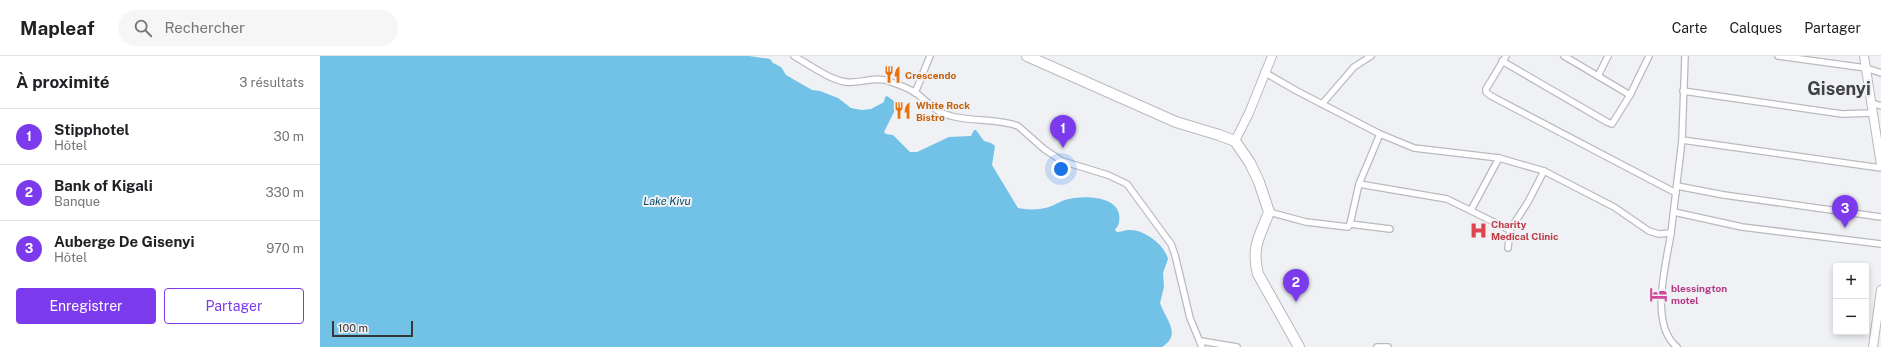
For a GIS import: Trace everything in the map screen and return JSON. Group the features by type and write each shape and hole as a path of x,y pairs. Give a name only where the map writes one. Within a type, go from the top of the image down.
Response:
{"highway":[{"path":"1027,56 1176,122 1235,141 1250,164 1259,182 1269,212 1255,249 1255,261 1258,274 1299,347"}],"street":[{"path":"794,56 837,80 846,82 878,78 887,80 915,93 936,111 952,116 993,120 1018,126 1044,149 1062,161 1108,175 1127,184 1170,244 1175,255 1190,318 1201,341 1202,347"},
{"path":"915,93 930,56"},
{"path":"1235,141 1249,113 1264,72 1272,56"},
{"path":"1322,104 1354,67 1371,56"},
{"path":"1506,56 1486,89 1486,92 1491,96 1676,192"},
{"path":"1564,56 1630,95"},
{"path":"1598,76 1608,56"},
{"path":"1502,61 1612,124 1630,95 1649,56"},
{"path":"1677,347 1672,343 1665,330 1660,315 1682,140 1685,56"},
{"path":"1778,56 1866,68 1881,73"},
{"path":"1864,56 1881,159"},
{"path":"1264,72 1380,134 1414,148 1499,158 1544,171 1614,207 1649,231 1659,234 1671,233"},
{"path":"1683,91 1842,114 1873,113"},
{"path":"1872,103 1881,106"},
{"path":"1350,224 1359,184 1380,134"},
{"path":"1682,140 1881,168"},
{"path":"1471,210 1499,158"},
{"path":"1508,248 1510,230 1528,202 1544,171"},
{"path":"1359,184 1448,199 1510,230"},
{"path":"1677,186 1724,195 1881,217"},
{"path":"1269,212 1306,222 1348,227 1350,224 1390,229"},
{"path":"1674,212 1742,227 1881,244"},
{"path":"1873,347 1881,290"},
{"path":"1201,341 1236,347"},
{"path":"1377,347 1388,347"}],"water":[{"name":"Lake Kivu","path":"320,56 749,56 770,59 773,63 781,67 786,75 812,90 820,91 838,98 851,108 862,110 871,109 884,102 885,97 887,96 898,104 884,132 886,134 893,135 910,152 917,152 949,137 971,136 974,130 976,130 984,141 995,146 992,165 1018,208 1042,209 1061,201 1084,197 1102,199 1110,202 1116,207 1119,213 1119,223 1115,230 1117,232 1135,230 1141,232 1158,243 1166,254 1168,259 1163,273 1164,287 1160,303 1171,326 1171,337 1162,347 320,347"}],"place":[{"name":"Crescendo","path":"892,75"},
{"name":"White Rock Bistro","path":"903,111"},
{"name":"Stipphotel","path":"1063,148"},
{"name":"Auberge De Gisenyi","path":"1845,228"},
{"name":"Charity Medical Clinic","path":"1478,230"},
{"name":"blessington motel","path":"1658,294"},
{"name":"Bank of Kigali","path":"1296,302"}],"district":[{"name":"Gisenyi","path":"1839,88"}]}
